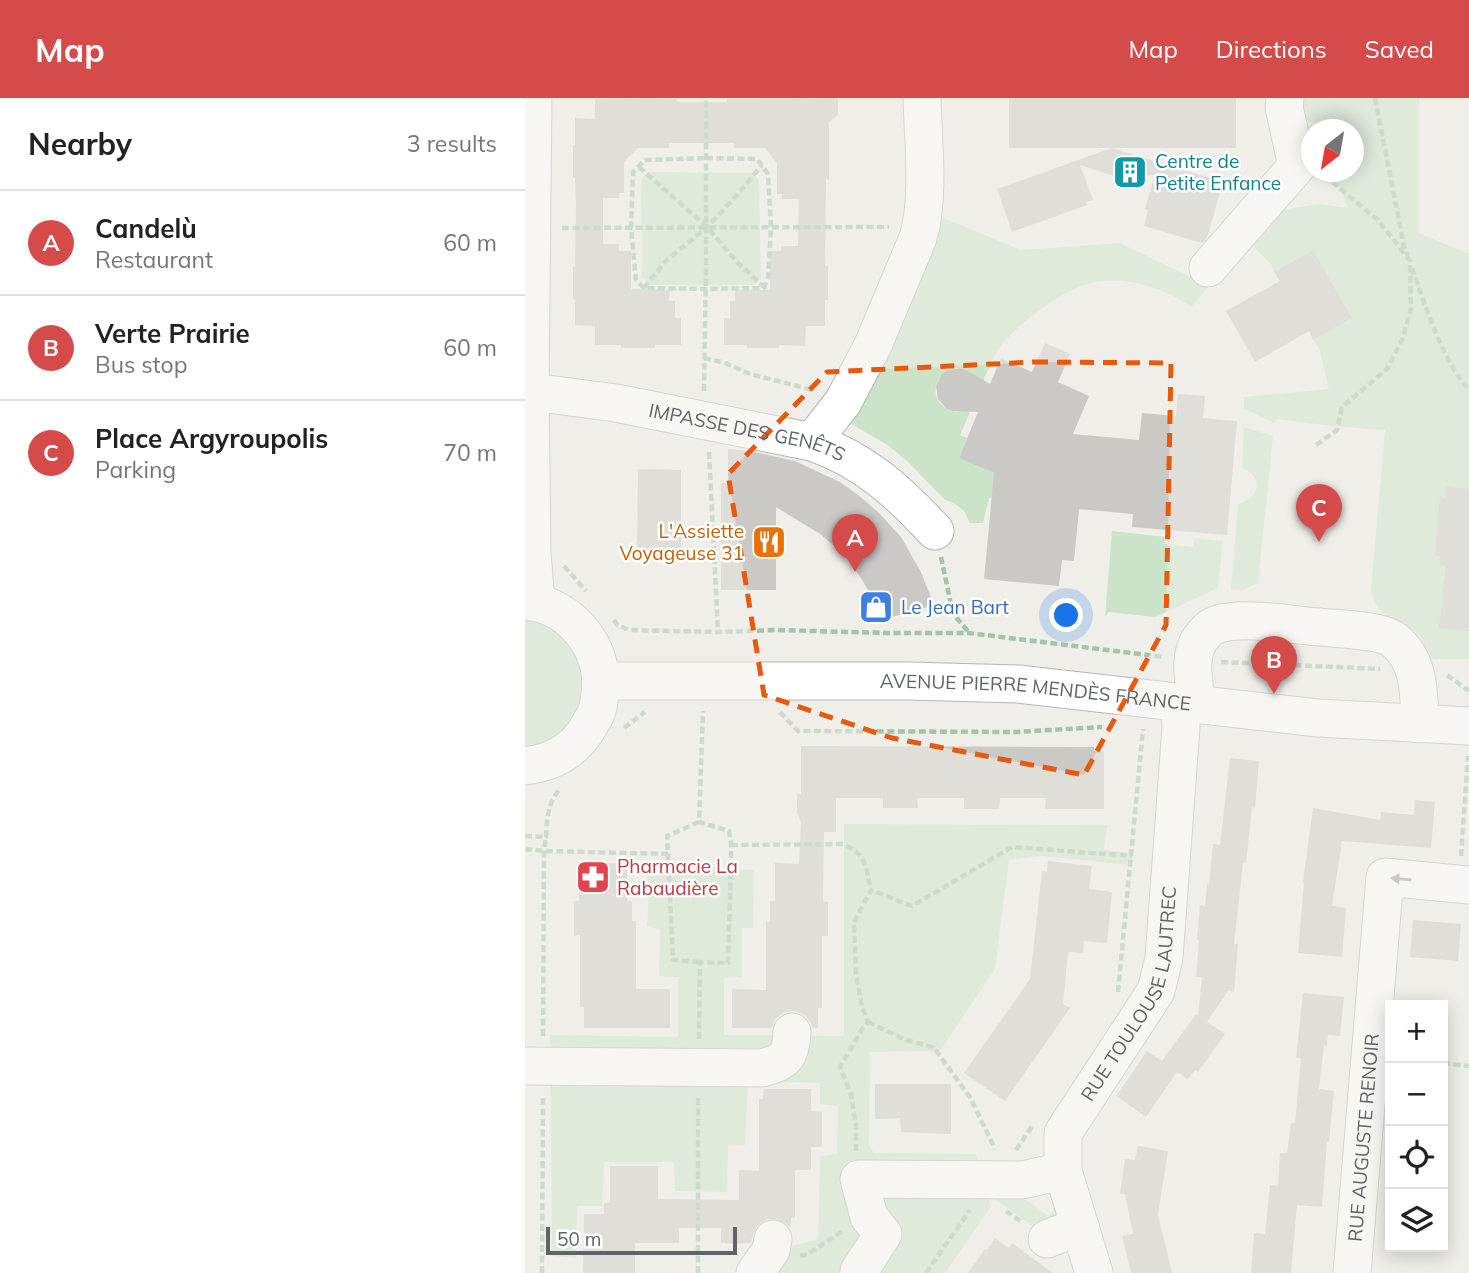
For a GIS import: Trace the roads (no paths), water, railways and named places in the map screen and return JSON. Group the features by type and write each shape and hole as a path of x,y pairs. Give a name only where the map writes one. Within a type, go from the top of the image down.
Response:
{"street":[{"path":"525,766 543,763 565,752 584,735 598,710 601,681 596,654 582,630 561,612 530,601 532,553 528,391 533,98"},
{"path":"812,442 843,402 873,345 920,233 925,200 922,98"},
{"path":"1208,268 1297,166 1284,107 1285,98"},
{"name":"IMPASSE DES GENÊTS","path":"528,391 616,403 706,407 812,442 835,450 874,474 935,531"},
{"name":"RUE TOULOUSE LAUTREC","path":"1094,1273 1063,1232 1063,1133 1156,991 1164,958 1181,727 1189,704 1192,660 1198,642 1213,626 1229,622 1277,622 1338,628 1393,638 1407,654 1418,678 1420,724"},
{"name":"AVENUE PIERRE MENDÈS FRANCE","path":"601,681 909,681 1018,684 1318,718 1469,726"},
{"name":"RUE AUGUSTE RENOIR","path":"1352,1273 1385,877 1464,885"},
{"path":"525,1066 762,1069 781,1063 791,1049 792,1032"},
{"path":"859,1270 883,1234 869,1217 859,1179 1022,1180 1063,1171"}],"place":[{"name":"Centre de Petite Enfance","path":"1130,172"},
{"name":"L'Assiette Voyageuse 31","path":"769,542"},
{"name":"Place Argyroupolis","path":"1319,542"},
{"name":"Candelù","path":"855,572"},
{"name":"Le Jean Bart","path":"876,607"},
{"name":"Verte Prairie","path":"1274,694"},
{"name":"Pharmacie La Rabaudière","path":"593,877"}]}
